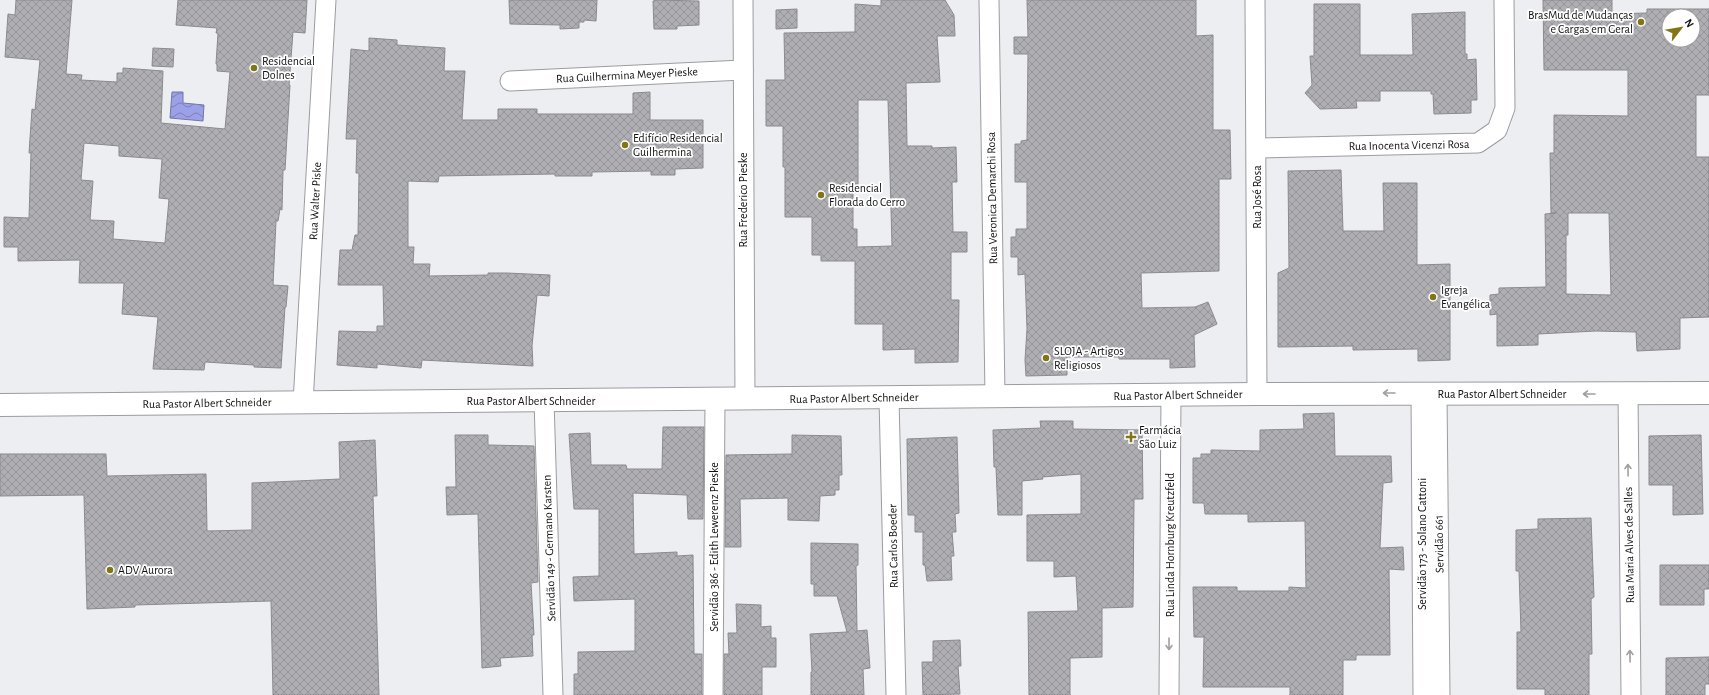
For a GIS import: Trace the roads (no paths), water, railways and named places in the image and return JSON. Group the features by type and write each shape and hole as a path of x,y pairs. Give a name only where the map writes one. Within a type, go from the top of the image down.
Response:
{"main road":[{"name":"Rua Pastor Albert Schneider","path":"0,405 1257,394 1709,393"}],"street":[{"name":"Rua Walter Piske","path":"303,403 326,0"},
{"name":"Rua Frederico Pieske","path":"742,0 746,399"},
{"name":"Rua Veronica Demarchi Rosa","path":"990,0 996,396"},
{"name":"Rua José Rosa","path":"1255,0 1257,148 1257,394"},
{"name":"Rua Inocenta Vicenzi Rosa","path":"1257,148 1478,143 1497,130 1505,108 1504,0"},
{"name":"Rua Guilhermina Meyer Pieske","path":"510,81 743,70"},
{"name":"Servidão 173 - Solano Cattoni","path":"1423,695 1429,393"},
{"name":"Servidão 661","path":"1429,393 1440,695"},
{"name":"Rua Maria Alves de Salles","path":"1628,394 1631,695"},
{"name":"Rua Linda Hornburg Kreutzfeld","path":"1169,695 1171,395"},
{"name":"Rua Carlos Boeder","path":"889,398 896,695"},
{"name":"Servidão 386 - Edith Lewerenz Pieske","path":"713,695 715,399"},
{"name":"Servidão 149 - Germano Karsten","path":"544,400 553,695"}],"water":[{"path":"172,92 183,92 183,103 204,105 203,121 170,118"}],"place":[{"name":"BrasMud de Mudanças e Cargas em Geral","path":"1641,22"},
{"name":"Residencial Dolnes","path":"254,68"},
{"name":"Edifício Residencial Guilhermina","path":"625,145"},
{"name":"Residencial Florada do Cerro","path":"821,195"},
{"name":"Igreja Evangélica","path":"1433,297"},
{"name":"SLOJA - Artigos Religiosos","path":"1046,358"},
{"name":"Farmácia São Luiz","path":"1131,437"},
{"name":"ADV Aurora","path":"110,570"}]}
